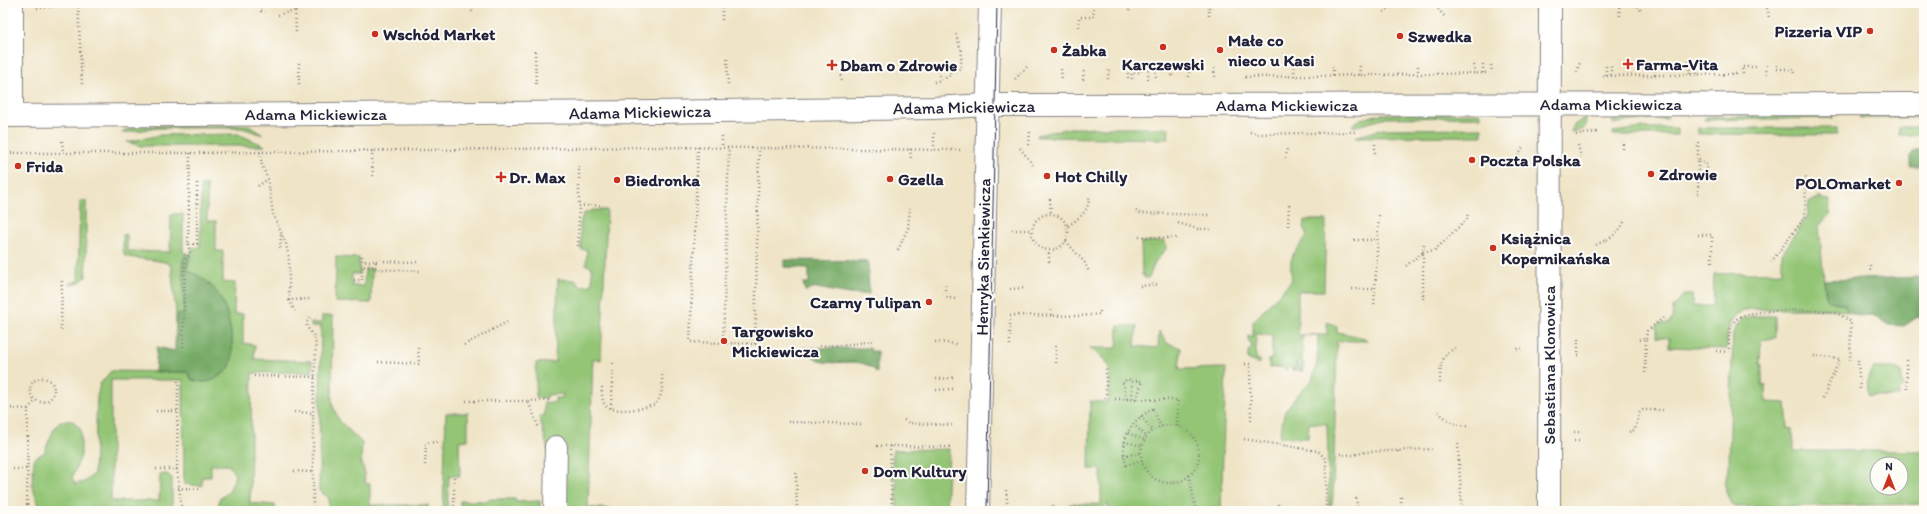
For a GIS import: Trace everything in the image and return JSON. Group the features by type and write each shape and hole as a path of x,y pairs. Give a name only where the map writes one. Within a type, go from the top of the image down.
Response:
{"street":[{"name":"Henryka Sienkiewicza","path":"978,511 986,105 990,3"},
{"name":"Sebastiana Klonowica","path":"1549,511 1550,3"},
{"path":"8,116 12,6"},
{"name":"Adama Mickiewicza","path":"8,116 654,112 934,108 986,105 1240,106 1551,103 1604,105 1924,104"},
{"path":"555,511 556,447"}],"path":[{"path":"260,3 261,11 265,12"},
{"path":"295,3 296,32"},
{"path":"278,15 319,3"},
{"path":"472,3 472,15"},
{"path":"722,3 722,21"},
{"path":"1079,27 1079,17 1093,17 1094,3"},
{"path":"1129,11 1131,3"},
{"path":"1209,3 1209,18"},
{"path":"1384,12 1388,8 1395,6 1419,3"},
{"path":"1433,3 1445,17"},
{"path":"1619,3 1620,18"},
{"path":"1635,3 1642,12"},
{"path":"1763,3 1768,10 1769,18"},
{"path":"12,6 78,4 82,86"},
{"path":"956,34 961,50"},
{"path":"535,51 536,84"},
{"path":"727,59 728,84"},
{"path":"1689,61 1690,75"},
{"path":"1696,61 1697,74"},
{"path":"1483,73 1484,62"},
{"path":"299,63 299,85"},
{"path":"1577,73 1580,63"},
{"path":"946,65 952,74"},
{"path":"1474,65 1475,73"},
{"path":"1239,77 1490,73 1491,65"},
{"path":"1743,74 1742,68 1757,68 1757,65"},
{"path":"1766,74 1767,65"},
{"path":"1777,65 1777,69 1794,69 1795,74"},
{"path":"1014,85 1014,79 1027,66"},
{"path":"1294,66 1294,76"},
{"path":"1332,76 1333,66"},
{"path":"1359,75 1360,66"},
{"path":"1418,66 1418,74"},
{"path":"1606,66 1605,76 1738,74"},
{"path":"1611,66 1611,76"},
{"path":"1654,66 1655,75"},
{"path":"938,68 940,79"},
{"path":"934,80 944,79 961,68"},
{"path":"1083,80 1084,68"},
{"path":"1132,79 1132,73 1141,72 1142,68"},
{"path":"1148,79 1149,68"},
{"path":"1155,68 1156,78"},
{"path":"1161,68 1161,71 1171,72 1173,78"},
{"path":"1189,68 1189,78"},
{"path":"1214,68 1215,77"},
{"path":"1061,69 1062,80"},
{"path":"1108,79 1109,69"},
{"path":"1128,69 1127,79 1137,79"},
{"path":"841,71 842,82"},
{"path":"1208,78 1223,77"},
{"path":"1143,79 1162,78"},
{"path":"1167,78 1195,78"},
{"path":"1029,145 1030,134"},
{"path":"934,138 934,150"},
{"path":"1698,142 1698,194 1700,193"},
{"path":"1375,144 1375,153"},
{"path":"1623,144 1623,152"},
{"path":"1518,156 1525,145"},
{"path":"1578,145 1581,157"},
{"path":"3,153 190,153 698,147 965,150"},
{"path":"698,147 690,342 755,344 759,148"},
{"path":"723,343 729,147"},
{"path":"1286,158 1287,147"},
{"path":"1020,148 1033,165"},
{"path":"910,149 911,159"},
{"path":"372,151 373,178"},
{"path":"260,152 262,166 268,179 273,214 281,232 289,258 289,300 295,311"},
{"path":"183,347 185,260 190,253 188,244 190,153"},
{"path":"1699,160 1707,165 1707,178"},
{"path":"578,246 579,166"},
{"path":"1771,262 1805,217 1806,176"},
{"path":"258,186 268,179"},
{"path":"188,244 197,244 197,181"},
{"path":"1068,226 1085,213 1088,208 1089,195"},
{"path":"1050,198 1051,214"},
{"path":"579,206 603,205"},
{"path":"1288,226 1289,205"},
{"path":"898,250 908,228 910,208"},
{"path":"1136,211 1139,213 1209,215"},
{"path":"1406,266 1424,252 1435,250 1467,219 1468,212"},
{"path":"1051,214 1060,216 1068,226 1069,232 1066,241 1060,247 1049,250 1039,246 1035,241 1032,230 1037,219 1042,216 1051,214"},
{"path":"1374,304 1379,214"},
{"path":"1596,245 1613,237 1621,229 1624,222"},
{"path":"1178,223 1198,229 1212,229"},
{"path":"1012,230 1032,230"},
{"path":"280,248 281,232"},
{"path":"1698,235 1712,235 1712,262"},
{"path":"1139,237 1178,238"},
{"path":"1354,240 1378,240"},
{"path":"1066,241 1085,263 1089,272"},
{"path":"1424,244 1424,300"},
{"path":"1923,249 1924,268"},
{"path":"1048,262 1049,250"},
{"path":"362,256 362,261 420,262"},
{"path":"375,267 376,261"},
{"path":"1870,265 1871,272"},
{"path":"354,280 362,280 362,266 375,267 376,269 420,271"},
{"path":"61,330 62,282"},
{"path":"1140,286 1158,284"},
{"path":"945,285 945,294 952,299 957,299"},
{"path":"1010,289 1024,288"},
{"path":"1352,289 1375,289"},
{"path":"289,300 311,299"},
{"path":"1050,310 1050,316"},
{"path":"1010,315 1050,316 1100,314 1100,311"},
{"path":"1716,351 1729,352 1729,330 1737,318 1742,315 1756,312 1825,311 1841,315 1850,322 1850,360"},
{"path":"310,318 307,322 307,327 314,336 315,377 312,472 313,511"},
{"path":"1645,374 1647,331 1663,318"},
{"path":"464,345 507,322"},
{"path":"1578,339 1578,354 1582,355"},
{"path":"1639,340 1646,340"},
{"path":"820,346 844,345 874,341"},
{"path":"935,342 956,344"},
{"path":"1056,343 1056,363"},
{"path":"378,362 418,364 418,346"},
{"path":"1440,383 1441,365 1445,354 1456,348"},
{"path":"1814,356 1840,359 1822,400"},
{"path":"1858,360 1860,391"},
{"path":"1906,360 1907,391"},
{"path":"611,409 613,363"},
{"path":"1245,364 1250,364 1251,420"},
{"path":"1106,369 1106,398"},
{"path":"602,387 603,403 611,409 615,410 653,406 658,401 662,392 662,372"},
{"path":"254,376 315,377"},
{"path":"936,379 954,378"},
{"path":"47,379 54,388 52,396 47,401 36,400 31,394 31,386 36,380 47,379"},
{"path":"1128,399 1123,382 1128,379 1132,381 1142,381 1140,392 1134,400"},
{"path":"178,381 177,469 178,488 182,511"},
{"path":"1132,381 1134,400"},
{"path":"936,390 954,389"},
{"path":"1115,399 1178,400 1177,426"},
{"path":"27,511 28,409 36,400"},
{"path":"466,401 552,400"},
{"path":"528,401 540,430"},
{"path":"7,408 28,409"},
{"path":"1142,460 1126,465 1123,455 1124,442 1133,424 1141,416 1153,409 1161,427"},
{"path":"1629,432 1635,430 1639,412 1643,410 1663,410"},
{"path":"156,411 178,411"},
{"path":"294,412 313,413"},
{"path":"1438,412 1452,423 1460,426 1469,426"},
{"path":"1141,416 1153,431"},
{"path":"904,420 910,423 952,425"},
{"path":"788,422 861,424"},
{"path":"1133,424 1147,437"},
{"path":"1168,425 1185,429 1192,435 1198,447 1198,460 1189,475 1181,480 1171,482 1161,481 1152,476 1146,469 1142,460 1145,440 1153,431 1161,427 1168,425"},
{"path":"1128,433 1145,440"},
{"path":"1244,439 1318,451 1324,455 1326,459 1326,511"},
{"path":"425,465 426,443 439,442"},
{"path":"1124,442 1143,446"},
{"path":"1458,444 1462,511"},
{"path":"876,446 951,447"},
{"path":"890,446 892,511"},
{"path":"1340,454 1432,449"},
{"path":"1123,455 1142,453"},
{"path":"13,469 28,469"},
{"path":"156,469 177,469"},
{"path":"294,471 312,472"},
{"path":"796,473 797,511"},
{"path":"1189,475 1196,511"},
{"path":"454,477 454,511"},
{"path":"178,488 200,489"},
{"path":"1401,497 1401,511"},
{"path":"1356,498 1358,511"},
{"path":"1278,504 1279,511"},
{"path":"1053,505 1054,511"}],"green space":[{"path":"1481,113 1481,117 1387,118 1353,127 1352,125 1361,119 1381,114"},
{"path":"1833,115 1833,118 1704,120 1706,117"},
{"path":"1924,115 1924,118 1860,118 1859,116"},
{"path":"1613,116 1666,116 1668,119 1644,119 1613,124"},
{"path":"1587,117 1584,129 1571,132 1574,125"},
{"path":"249,125 263,135 242,128 157,128 122,133 129,128 140,126"},
{"path":"1899,127 1924,127 1924,135 1899,135"},
{"path":"1070,128 1169,128 1168,139 1037,137 1037,135"},
{"path":"1482,128 1482,136 1355,137 1383,129"},
{"path":"1644,128 1677,128 1677,135 1613,135 1613,132"},
{"path":"1698,128 1837,128 1837,135 1698,134"},
{"path":"238,134 265,146 141,146 127,142 161,135"},
{"path":"1915,150 1924,150 1924,167 1911,167 1911,155"},
{"path":"201,185 207,185 207,221 216,221 216,251 223,251 223,282 235,283 234,314 243,314 243,343 255,345 254,359 312,361 312,372 252,373 250,503 275,505 276,511 219,509 219,499 230,489 235,475 229,465 211,465 211,477 202,477 202,486 184,484 183,380 111,380 111,501 159,501 160,474 167,474 172,478 172,509 40,508 32,486 34,458 44,453 53,431 60,421 73,421 81,430 81,456 72,478 75,484 84,482 94,474 97,397 100,384 111,371 187,372 192,380 203,382 215,379 228,370 231,364 231,334 224,305 218,294 210,285 202,278 187,270 192,248 200,247"},
{"path":"1821,197 1821,199 1830,200 1829,215 1819,226 1825,292 1827,300 1845,305 1847,312 1832,309 1749,309 1737,315 1730,324 1727,335 1727,349 1669,347 1669,338 1657,337 1657,326 1660,324 1670,323 1673,308 1683,295 1692,295 1693,306 1713,306 1714,274 1782,272 1782,254 1808,215 1809,202"},
{"path":"80,201 86,201 86,277 77,284 70,285 70,283 78,281"},
{"path":"593,210 607,210 601,360 593,359 588,507 632,511 564,511 539,416 544,416 544,402 555,403 555,398 562,398 563,394 547,395 547,398 536,398 536,363 555,362 558,279 575,280 580,286 592,285 592,267 586,265 587,250 581,249 580,224 583,214"},
{"path":"183,214 183,253 187,253 183,259 184,314 179,315 176,313 171,265 162,262 125,256 123,251 123,235 127,234 127,251 170,252 171,215"},
{"path":"1305,220 1326,220 1324,291 1298,291 1298,335 1302,335 1302,362 1304,363 1302,371 1298,370 1296,361 1295,370 1292,370 1290,366 1286,370 1282,367 1269,368 1269,359 1272,359 1272,335 1256,334 1256,359 1260,360 1260,363 1257,364 1248,359 1248,352 1252,346 1248,336 1253,336 1253,322 1292,280 1291,264 1293,255 1307,235 1304,229"},
{"path":"1165,241 1166,249 1155,262 1149,278 1144,278 1144,275 1142,275 1141,242"},
{"path":"187,253 191,255 188,260 187,270 197,275 215,289 224,305 231,334 232,355 231,364 228,370 215,379 206,382 192,380 187,372 155,372 157,347 175,351 176,313 179,315 184,313 183,259"},
{"path":"336,257 359,258 360,274 352,274 352,286 364,286 365,269 372,269 371,303 335,302"},
{"path":"784,260 868,261 869,294 850,294 816,288 805,291 803,283 809,283 809,268 784,267"},
{"path":"1924,277 1924,321 1919,316 1904,326 1889,325 1872,315 1858,316 1847,312 1845,305 1827,300 1824,280"},
{"path":"322,316 333,316 332,404 339,420 362,443 361,465 364,469 365,483 370,484 370,505 428,505 428,511 328,511 329,498 319,491 321,326 311,327 311,323 322,323"},
{"path":"1751,316 1775,316 1775,338 1761,340 1760,364 1762,365 1762,385 1766,386 1766,402 1786,403 1788,428 1793,429 1794,451 1924,451 1924,504 1735,507 1726,492 1726,476 1729,465 1733,332 1742,319"},
{"path":"1327,322 1337,326 1337,332 1365,338 1367,341 1337,341 1333,497 1332,504 1329,505 1327,424 1309,423 1308,438 1279,437 1285,411 1298,394 1312,380 1317,363 1318,335 1327,335"},
{"path":"1118,326 1137,326 1135,346 1158,348 1159,331 1167,343 1181,348 1179,369 1226,368 1221,511 1108,511 1108,504 1104,507 1069,508 1069,504 1101,504 1101,469 1089,469 1090,401 1108,402 1110,377 1107,364 1097,353 1088,348 1117,348"},
{"path":"803,348 870,348 870,351 877,351 877,373 872,368 859,363 831,363 821,361"},
{"path":"1874,368 1895,368 1901,371 1903,388 1899,390 1899,396 1868,396 1868,377"},
{"path":"446,413 468,413 468,440 459,441 460,476 449,476 447,511 443,511"},
{"path":"949,449 946,511 897,511 896,479 892,478 893,450"},
{"path":"488,499 515,499 516,502 540,501 540,511 460,511 460,501 488,501"}],"tram line":[{"path":"987,511 997,3"}],"place":[{"name":"Pizzeria VIP","path":"1870,31"},
{"name":"Wschód Market","path":"375,34"},
{"name":"Szwedka","path":"1400,36"},
{"name":"Karczewski","path":"1163,47"},
{"name":"Żabka","path":"1054,50"},
{"name":"Małe co nieco u Kasi","path":"1220,50"},
{"name":"Farma-Vita","path":"1628,64"},
{"name":"Dbam o Zdrowie","path":"832,65"},
{"name":"Poczta Polska","path":"1472,160"},
{"name":"Frida","path":"18,166"},
{"name":"Zdrowie","path":"1651,174"},
{"name":"Hot Chilly","path":"1047,176"},
{"name":"Dr. Max","path":"501,177"},
{"name":"Gzella","path":"890,179"},
{"name":"Biedronka","path":"617,180"},
{"name":"POLOmarket","path":"1899,183"},
{"name":"Książnica Kopernikańska","path":"1493,248"},
{"name":"Czarny Tulipan","path":"929,302"},
{"name":"Targowisko Mickiewicza","path":"724,341"},
{"name":"Dom Kultury","path":"865,471"}]}
